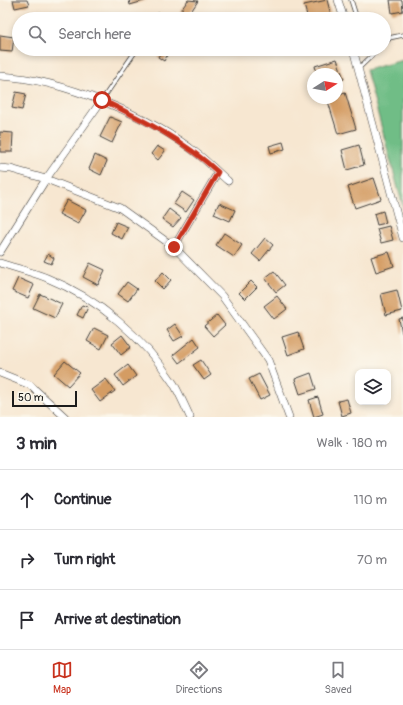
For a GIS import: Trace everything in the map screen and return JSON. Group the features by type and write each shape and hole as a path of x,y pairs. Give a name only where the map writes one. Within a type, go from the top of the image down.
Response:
{"street":[{"path":"338,0 342,12"},
{"path":"355,56 403,238"},
{"path":"0,76 60,86 102,100 152,124 198,154 228,181"},
{"path":"0,252 46,179 102,100"},
{"path":"0,168 11,169 46,179 120,208 174,247 222,296 268,360 289,417"},
{"path":"174,247 218,172"},
{"path":"0,263 47,278 97,304 130,331 152,354 174,385 190,417"},
{"path":"0,373 30,385 65,417"}],"lane":[{"path":"351,0 355,12"},
{"path":"391,38 403,36"},
{"path":"102,100 131,56"},
{"path":"358,69 372,56"}],"green space":[{"path":"403,60 403,207 366,70"}],"building":[{"path":"13,0 27,0 29,5 15,8"},
{"path":"129,0 147,0 130,5"},
{"path":"188,0 198,1 191,12 180,12"},
{"path":"327,0 330,12 306,12 304,5"},
{"path":"390,0 402,0 403,11 392,13"},
{"path":"0,35 12,37 12,52 0,51"},
{"path":"159,56 167,56 164,61"},
{"path":"337,59 340,68 316,68 315,66"},
{"path":"16,92 26,94 22,110 12,108"},
{"path":"345,92 356,129 338,134 329,104 343,104 343,93"},
{"path":"110,117 122,122 112,143 100,137"},
{"path":"0,132 13,133 12,152 0,152"},
{"path":"283,142 285,149 271,153 269,146"},
{"path":"359,145 364,165 347,170 342,150"},
{"path":"157,146 165,151 158,160 151,154"},
{"path":"95,155 107,161 101,175 89,169"},
{"path":"374,178 381,199 355,208 348,187"},
{"path":"182,192 194,200 186,212 174,204"},
{"path":"67,200 86,210 78,224 59,214"},
{"path":"219,203 235,210 230,221 214,214"},
{"path":"169,209 181,218 173,227 162,219"},
{"path":"383,211 386,223 377,225 374,214"},
{"path":"116,222 128,227 122,239 111,233"},
{"path":"389,226 393,240 381,243 377,229"},
{"path":"224,233 242,245 234,257 216,245"},
{"path":"265,238 273,245 260,261 252,254"},
{"path":"389,252 394,266 376,272 371,257"},
{"path":"48,254 54,258 51,264 44,261"},
{"path":"90,263 105,270 98,285 83,277"},
{"path":"274,271 285,285 276,292 265,278"},
{"path":"163,272 171,280 163,289 155,281"},
{"path":"18,278 34,285 28,298 12,291"},
{"path":"251,281 257,287 245,299 239,293"},
{"path":"127,282 137,289 128,301 118,294"},
{"path":"397,290 402,311 386,315 381,294"},
{"path":"40,294 62,304 55,318 33,308"},
{"path":"277,296 287,309 274,319 264,306"},
{"path":"82,305 88,307 83,318 77,315"},
{"path":"217,315 225,325 213,336 204,326"},
{"path":"403,318 403,333 402,333 399,319"},
{"path":"175,324 183,336 174,341 167,330"},
{"path":"94,328 108,335 101,349 87,341"},
{"path":"298,332 304,349 288,355 282,337"},
{"path":"122,335 131,347 121,355 112,343"},
{"path":"194,338 200,347 179,363 173,355"},
{"path":"201,360 211,375 204,380 193,365"},
{"path":"65,361 80,373 68,386 54,374"},
{"path":"128,365 136,376 123,386 115,375"},
{"path":"311,373 316,389 300,394 295,379"},
{"path":"259,374 270,395 260,400 249,379"},
{"path":"106,379 115,391 100,402 91,390"},
{"path":"318,397 323,414 314,417 309,400"},
{"path":"347,399 351,413 342,416 338,401"}],"route":[{"path":"102,100 152,124 198,154 218,172 174,247"}]}
